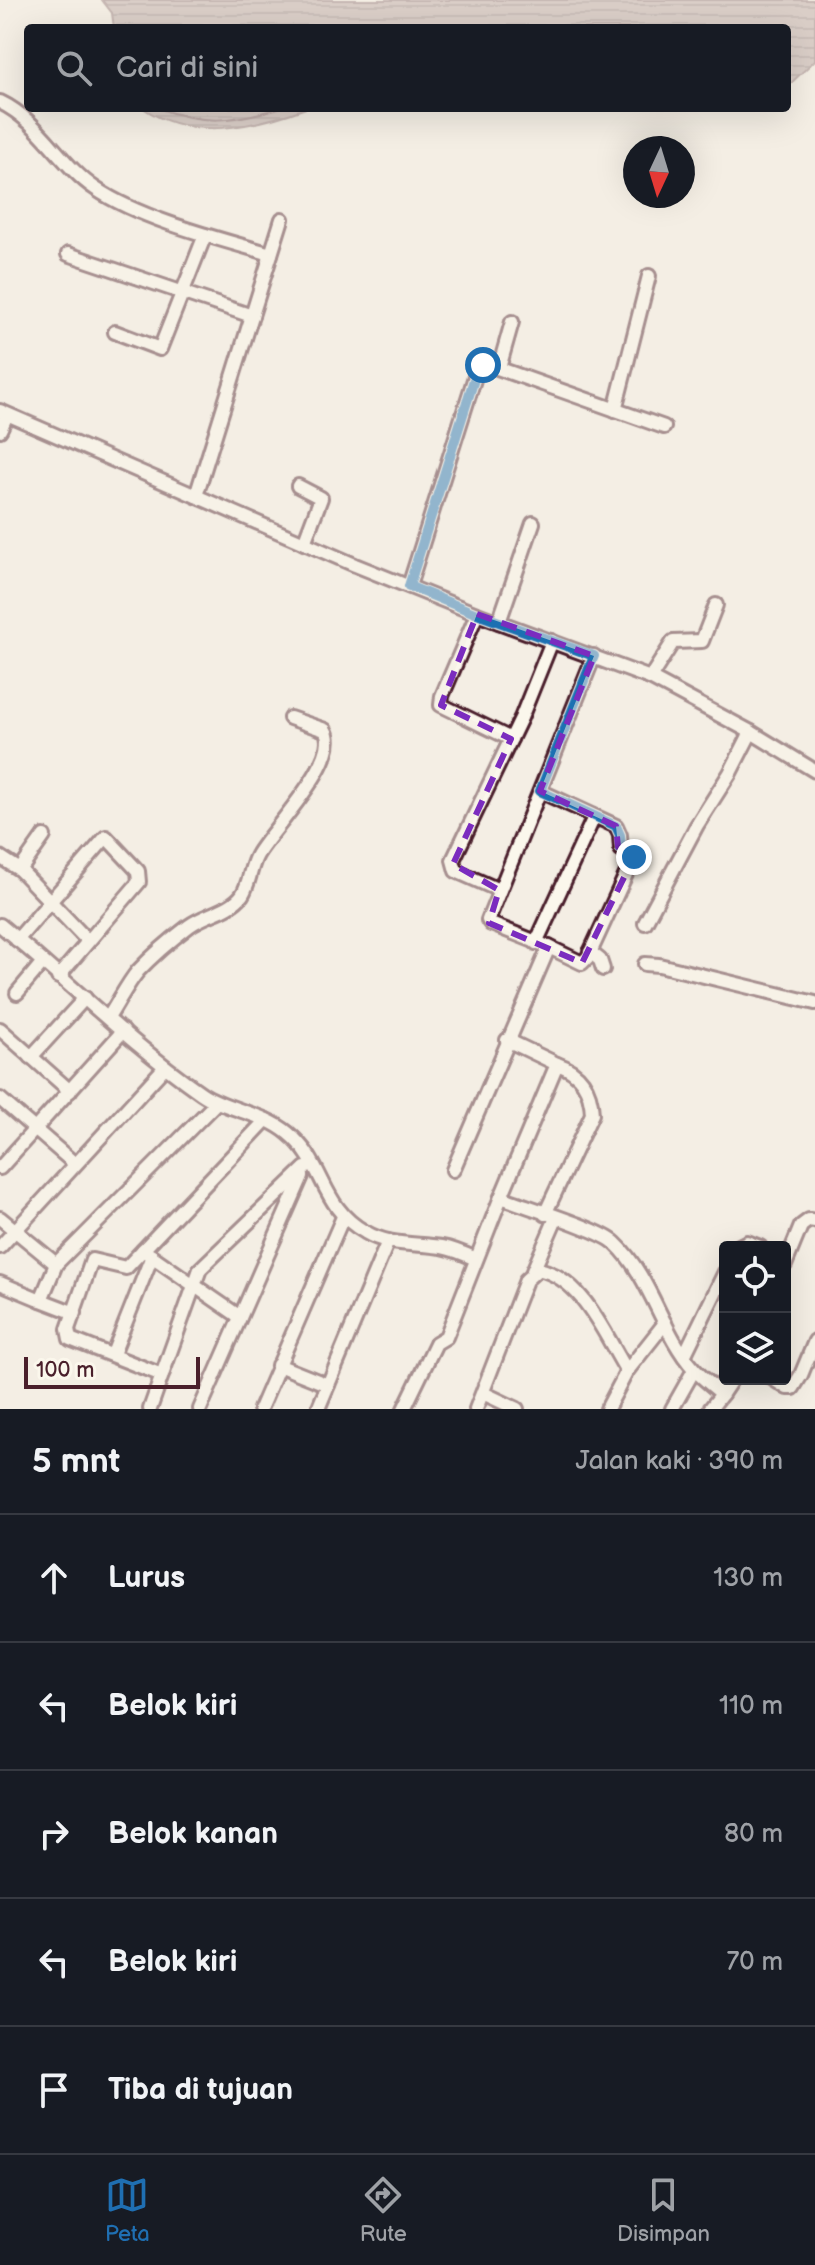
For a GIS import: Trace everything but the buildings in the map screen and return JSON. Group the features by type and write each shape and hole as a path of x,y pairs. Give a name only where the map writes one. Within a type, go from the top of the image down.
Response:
{"street":[{"path":"0,102 19,113 96,189 141,211 205,235 271,254"},
{"path":"196,496 282,219"},
{"path":"115,332 160,349 205,235"},
{"path":"68,254 252,316"},
{"path":"615,410 649,276"},
{"path":"499,368 512,322"},
{"path":"409,586 477,370 483,365 664,427"},
{"path":"0,430 3,413 477,614 650,678 751,732 815,771"},
{"path":"298,486 321,498 304,543"},
{"path":"499,622 533,523"},
{"path":"650,678 673,642 702,641 716,605"},
{"path":"477,614 441,705 511,739"},
{"path":"499,890 456,871 453,860 511,739 552,641"},
{"path":"540,791 616,826 621,849 635,859 584,962 579,963 488,922 499,890 594,656"},
{"path":"108,1018 138,972 189,926 234,903 245,890 254,858 300,798 329,744 325,730 290,718"},
{"path":"645,923 751,732"},
{"path":"453,1170 594,817"},
{"path":"20,870 44,836"},
{"path":"17,940 106,837 138,871 140,878 137,888 87,940 58,977"},
{"path":"0,857 20,870 87,940"},
{"path":"1,928 165,1067 216,1103 266,1120 289,1134 343,1217 366,1233 388,1241 443,1247 476,1259"},
{"path":"590,952 600,960 603,969"},
{"path":"17,993 43,962"},
{"path":"645,964 815,1003"},
{"path":"31,1057 85,998"},
{"path":"0,1029 70,1091"},
{"path":"0,1168 123,1031"},
{"path":"476,1409 526,1280 533,1271 550,1216 592,1114 590,1098 580,1077 568,1067 507,1040"},
{"path":"404,1409 436,1343 446,1337 557,1064"},
{"path":"0,1247 165,1067"},
{"path":"0,1099 75,1164"},
{"path":"41,1300 56,1264 216,1103"},
{"path":"126,1268 148,1253 266,1120"},
{"path":"150,1409 194,1283 204,1265 308,1164"},
{"path":"200,1409 308,1164"},
{"path":"501,1197 615,1242 646,1283 684,1356 694,1370 722,1394"},
{"path":"260,1409 343,1217"},
{"path":"0,1218 56,1264"},
{"path":"791,1250 801,1226 809,1220 815,1221"},
{"path":"318,1409 388,1241"},
{"path":"74,1246 92,1260 126,1268 143,1278"},
{"path":"113,1354 143,1278 148,1253"},
{"path":"148,1253 240,1317"},
{"path":"92,1260 68,1332 71,1340 162,1375"},
{"path":"533,1271 543,1270 575,1290 627,1371"},
{"path":"0,1283 75,1313"},
{"path":"684,1356 719,1284"},
{"path":"607,1409 627,1371 665,1323"},
{"path":"782,1385 793,1388 815,1341"},
{"path":"278,1365 328,1385"},
{"path":"672,1409 694,1370"},
{"path":"710,1409 728,1385"},
{"path":"483,1393 517,1409"}],"highlighted area":[{"path":"477,614 594,656 540,791 616,826 618,847 634,857 582,963 489,923 499,890 453,864 511,739 441,705"}],"water":[{"path":"102,0 815,0 815,60 791,83 791,24 113,24 112,13"},
{"path":"150,112 293,112 265,121 223,128 202,128 162,119"}],"route":[{"path":"483,365 477,370 409,586 594,656 540,791 616,826 621,849 634,857"}]}
